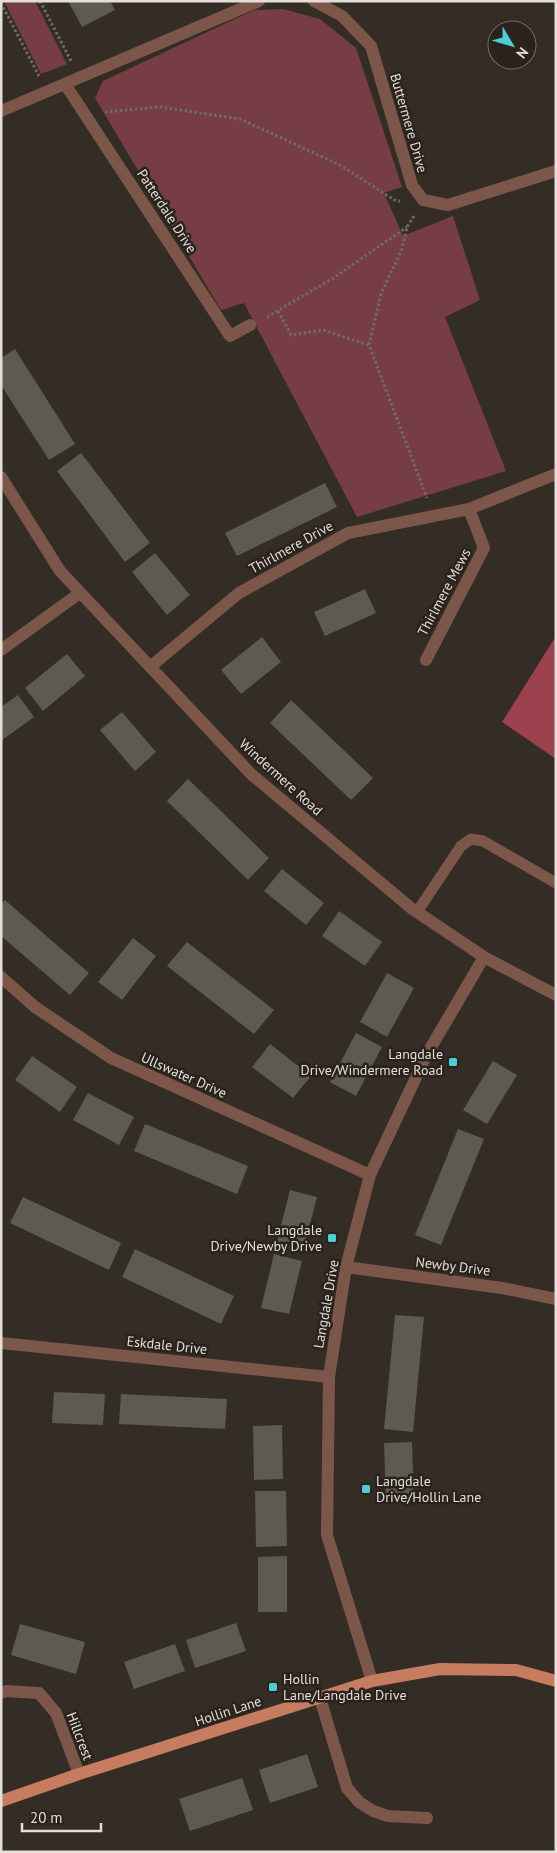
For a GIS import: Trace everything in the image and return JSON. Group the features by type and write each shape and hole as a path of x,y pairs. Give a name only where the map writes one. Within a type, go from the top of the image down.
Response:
{"main road":[{"name":"Hollin Lane","path":"1,1801 79,1774 372,1681 440,1669 516,1670 556,1681"}],"street":[{"path":"1,111 258,1"},
{"name":"Buttermere Drive","path":"314,1 342,16 371,46 412,184 423,200"},
{"name":"Patterdale Drive","path":"65,84 91,120 230,336 250,325"},
{"path":"423,200 448,205 556,172"},
{"name":"Thirlmere Drive","path":"150,667 239,593 348,533 469,509 556,474"},
{"name":"Windermere Road","path":"1,477 60,571 251,774 417,912 484,957 556,995"},
{"name":"Thirlmere Mews","path":"426,660 484,548 469,509"},
{"path":"1,650 80,594"},
{"name":"Langdale Drive","path":"372,1681 328,1535 329,1377 346,1268 370,1175 427,1054 484,957"},
{"name":"Ullswater Drive","path":"1,977 35,1007 112,1058 370,1175"},
{"name":"Newby Drive","path":"346,1268 502,1288 556,1299"},
{"name":"Eskdale Drive","path":"1,1343 329,1377"},
{"name":"Hillcrest","path":"1,1693 6,1691 39,1693 56,1713 79,1774"},
{"path":"320,1698 347,1788 359,1802 388,1816 427,1818"}],"lane":[{"path":"417,912 461,846 472,839 483,841 556,883"}],"path":[{"path":"40,1 79,77"},
{"path":"1,3 47,92"},
{"path":"91,120 105,112 161,107 240,118 340,165 396,201 423,200"},
{"path":"369,344 323,330 291,335 278,311 332,279 407,227 402,249 382,294 369,344 433,515"}],"shaded area":[{"path":"4,1 35,1 67,64 41,74"},
{"path":"283,9 320,19 356,48 402,187 384,193 403,236 453,216 480,300 445,317 506,471 357,517 244,303 221,310 95,98 103,81 254,10"},
{"path":"556,636 556,759 502,722"}],"building":[{"path":"68,1 110,1 115,10 82,27"},
{"path":"15,349 75,444 49,460 1,385 1,358"},
{"path":"81,453 150,543 125,562 57,471"},
{"path":"325,483 337,507 237,556 225,533"},
{"path":"155,553 190,595 167,615 132,572"},
{"path":"365,589 376,613 325,636 314,612"},
{"path":"262,637 281,662 241,694 221,670"},
{"path":"67,654 85,676 43,711 25,688"},
{"path":"18,695 34,717 1,741 1,707"},
{"path":"291,700 373,778 351,800 270,723"},
{"path":"122,712 156,752 135,771 100,730"},
{"path":"188,779 269,858 248,880 167,801"},
{"path":"282,869 324,903 306,925 264,891"},
{"path":"5,900 89,973 70,995 1,936 1,904"},
{"path":"339,911 382,942 365,966 322,936"},
{"path":"133,938 156,956 122,1000 98,982"},
{"path":"187,942 274,1010 254,1034 167,966"},
{"path":"387,973 414,988 387,1037 360,1022"},
{"path":"356,1033 382,1047 356,1096 330,1082"},
{"path":"270,1044 311,1076 293,1098 252,1067"},
{"path":"32,1056 77,1087 60,1112 15,1080"},
{"path":"493,1061 517,1075 487,1124 463,1110"},
{"path":"88,1093 134,1117 119,1145 73,1120"},
{"path":"145,1124 248,1166 237,1194 134,1151"},
{"path":"458,1129 484,1139 441,1245 415,1235"},
{"path":"290,1190 317,1197 303,1251 276,1245"},
{"path":"23,1197 121,1243 109,1270 10,1223"},
{"path":"135,1249 234,1296 221,1324 122,1277"},
{"path":"274,1254 302,1261 289,1314 261,1308"},
{"path":"395,1315 424,1317 413,1432 384,1429"},
{"path":"54,1392 105,1394 103,1425 52,1423"},
{"path":"121,1394 227,1399 225,1429 119,1424"},
{"path":"282,1425 283,1479 254,1480 253,1426"},
{"path":"412,1442 414,1502 386,1503 384,1443"},
{"path":"255,1491 286,1491 287,1546 256,1547"},
{"path":"287,1556 287,1612 258,1612 258,1557"},
{"path":"236,1623 246,1651 195,1668 186,1640"},
{"path":"20,1624 85,1642 76,1674 11,1655"},
{"path":"175,1644 185,1671 134,1689 124,1662"},
{"path":"307,1754 318,1787 270,1803 259,1770"},
{"path":"242,1778 253,1810 190,1831 179,1799"}],"place":[{"name":"Langdale Drive/Windermere Road","path":"453,1062"},
{"name":"Langdale Drive/Newby Drive","path":"332,1238"},
{"name":"Langdale Drive/Hollin Lane","path":"366,1489"},
{"name":"Hollin Lane/Langdale Drive","path":"273,1687"}]}
